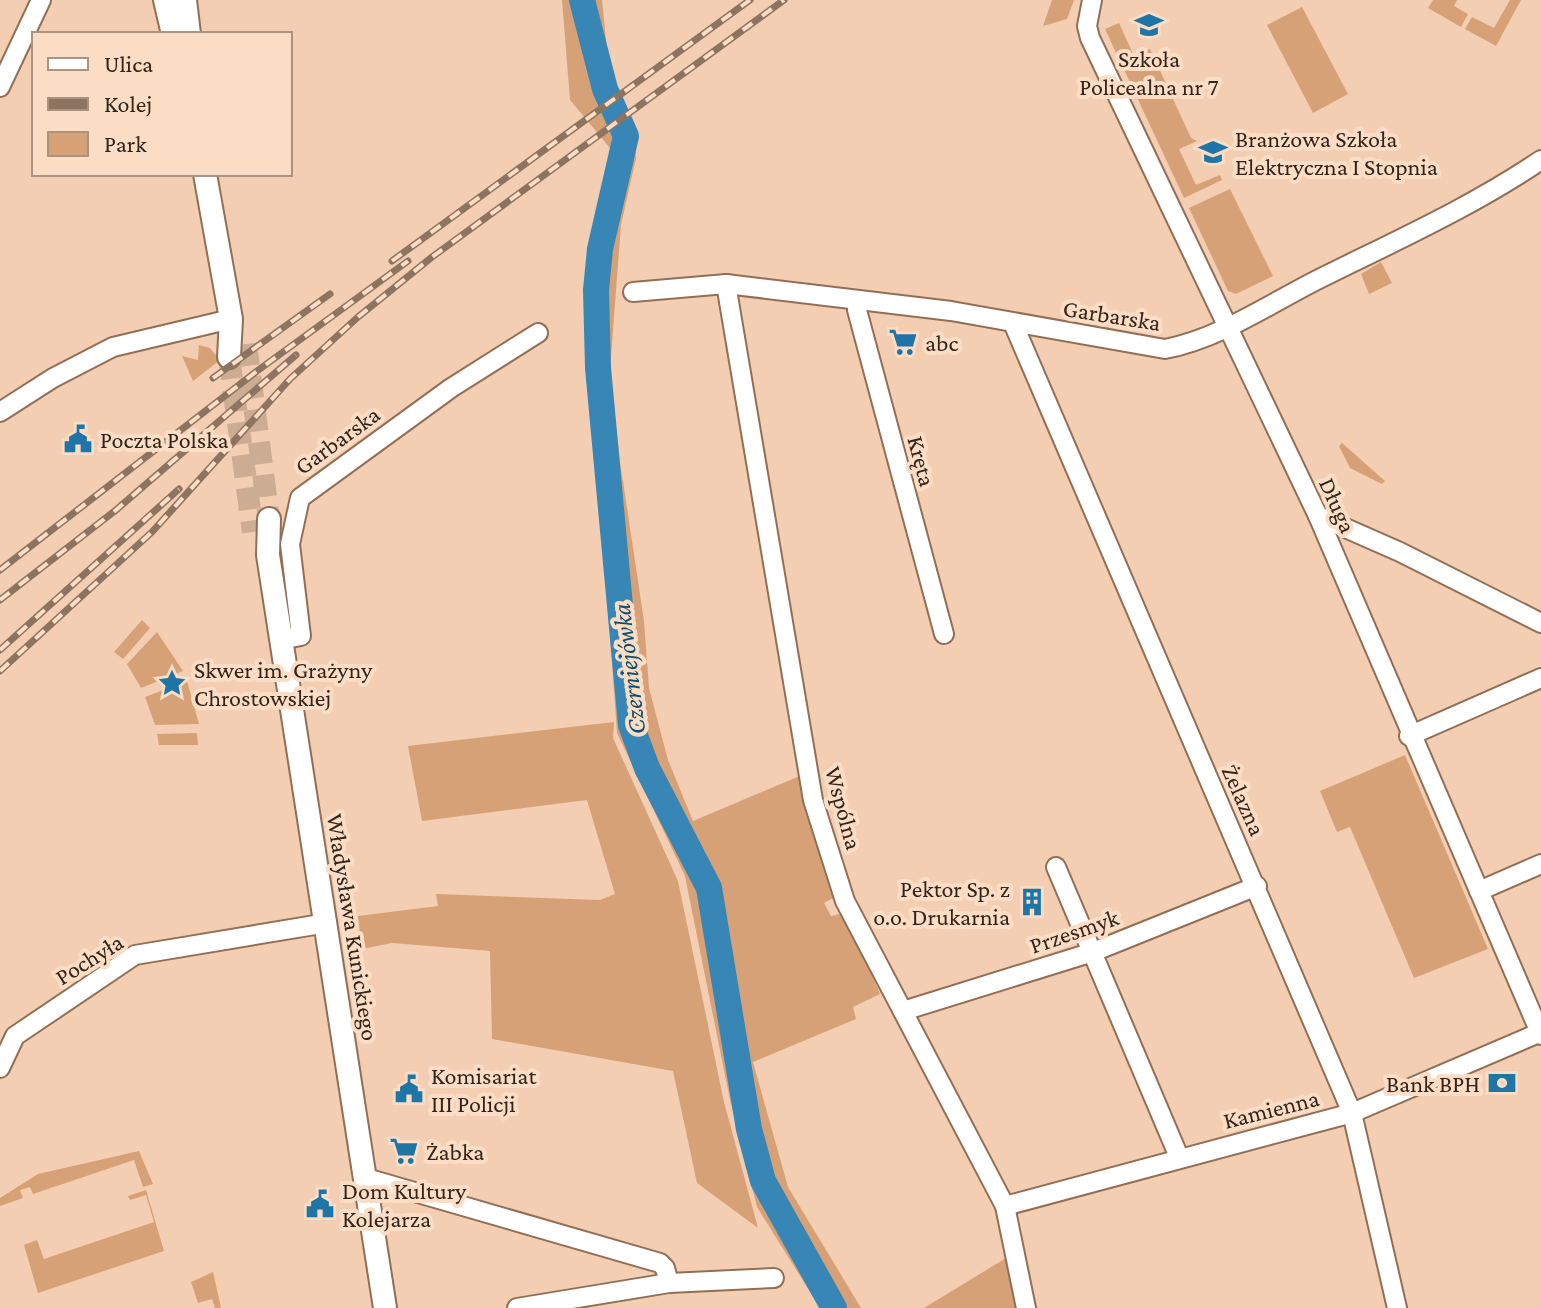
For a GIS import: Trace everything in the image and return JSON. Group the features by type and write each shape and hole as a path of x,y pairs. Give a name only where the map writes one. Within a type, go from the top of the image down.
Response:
{"main road":[{"path":"165,0 173,32"},
{"path":"186,3 189,32"},
{"path":"205,176 237,350"},
{"name":"Władysława Kunickiego","path":"261,526 327,923 385,1308"}],"street":[{"path":"0,87 41,0"},
{"name":"Długa","path":"1092,0 1087,26 1090,38 1318,516 1409,736 1541,1033"},
{"name":"Garbarska","path":"633,292 726,284 951,311 1165,349 1184,345 1227,326 1474,200 1541,160"},
{"name":"Wspólna","path":"726,284 813,800 845,901 1005,1206 1026,1308"},
{"name":"Kręta","path":"858,300 857,310 944,634"},
{"path":"0,412 80,362 113,347 231,319"},
{"name":"Żelazna","path":"1013,323 1352,1113 1397,1308"},
{"name":"Garbarska","path":"280,640 301,636 290,544 300,498 451,388 538,333"},
{"path":"1318,516 1400,552 1541,623"},
{"path":"1409,736 1541,678"},
{"path":"1479,891 1541,864"},
{"path":"1056,867 1179,1157"},
{"name":"Przesmyk","path":"903,1011 1093,952 1257,886"},
{"name":"Pochyła","path":"0,1068 15,1036 135,955 327,923"},
{"name":"Kamienna","path":"1005,1206 1352,1113 1541,1033"},
{"path":"366,1178 660,1263 665,1268 669,1283"},
{"path":"517,1308 669,1283 774,1278"}],"green space":[{"path":"562,0 602,0 609,69 634,135 636,158 621,225 610,370 644,621 649,688 668,760 693,821 802,775 837,896 824,903 831,916 845,913 880,994 853,1007 856,1019 753,1062 788,1187 861,1308 820,1308 757,1207 730,1100 685,876 617,733 595,425 586,369 589,248 612,169 610,148 570,100"},
{"path":"1052,0 1074,0 1067,19 1043,26"},
{"path":"1433,0 1457,0 1454,6 1468,14 1461,27 1428,8"},
{"path":"1510,0 1521,0 1496,46 1465,29 1472,17 1494,28"},
{"path":"1302,7 1348,94 1313,113 1267,25"},
{"path":"1119,23 1134,56 1150,49 1191,138 1197,141 1179,149 1196,185 1220,175 1222,180 1184,198 1105,29"},
{"path":"1230,189 1273,276 1236,294 1228,291 1189,208"},
{"path":"1381,262 1392,283 1369,294 1361,274"},
{"path":"199,345 210,348 220,360 193,381 182,356 198,360"},
{"path":"1342,443 1385,481 1382,484 1350,468 1339,446"},
{"path":"142,620 150,628 123,659 114,652"},
{"path":"157,632 183,671 141,688 127,664"},
{"path":"187,681 199,724 155,725 145,697"},
{"path":"614,722 613,738 678,881 724,1102 758,1228 697,1183 673,1071 492,1039 490,951 392,943 362,949 358,916 438,906 436,894 600,900 615,894 587,800 422,821 408,746"},
{"path":"197,733 198,745 159,745 157,734"},
{"path":"1405,755 1488,949 1414,978 1350,827 1337,832 1320,791"},
{"path":"139,1151 153,1184 143,1187 134,1160 33,1194 30,1187 20,1190 23,1198 0,1206 0,1198 38,1174"},
{"path":"146,1190 164,1251 38,1293 24,1245 37,1240 44,1259 154,1222 146,1195 130,1200 128,1196"},
{"path":"1006,1258 1018,1308 924,1308"},
{"path":"213,1272 221,1308 215,1308 212,1299 198,1303 191,1282"}],"waterway":[{"name":"Czerniejówka","path":"582,0 605,89 626,136 600,249 596,290 598,368 631,725 647,768 709,888 749,1129 763,1181 834,1308"}],"tunnel":[{"path":"246,344 269,519"},
{"path":"229,357 253,532"}],"railway":[{"path":"392,261 750,0"},
{"path":"0,671 152,532 290,379 358,317 432,257 784,0"},
{"path":"0,570 257,371 408,261"},
{"path":"213,378 330,294"},
{"path":"0,600 116,510 296,355"},
{"path":"0,650 179,489"}],"place":[{"name":"Szkoła Policealna nr 7","path":"1149,25"},
{"name":"Branżowa Szkoła Elektryczna I Stopnia","path":"1213,152"},
{"name":"abc","path":"903,342"},
{"name":"Poczta Polska","path":"78,439"},
{"name":"Skwer im. Grażyny Chrostowskiej","path":"172,683"},
{"name":"Pektor Sp. z o.o. Drukarnia","path":"1032,902"},
{"name":"Bank BPH","path":"1502,1083"},
{"name":"Komisariat III Policji","path":"409,1089"},
{"name":"Żabka","path":"404,1151"},
{"name":"Dom Kultury Kolejarza","path":"320,1204"}]}
